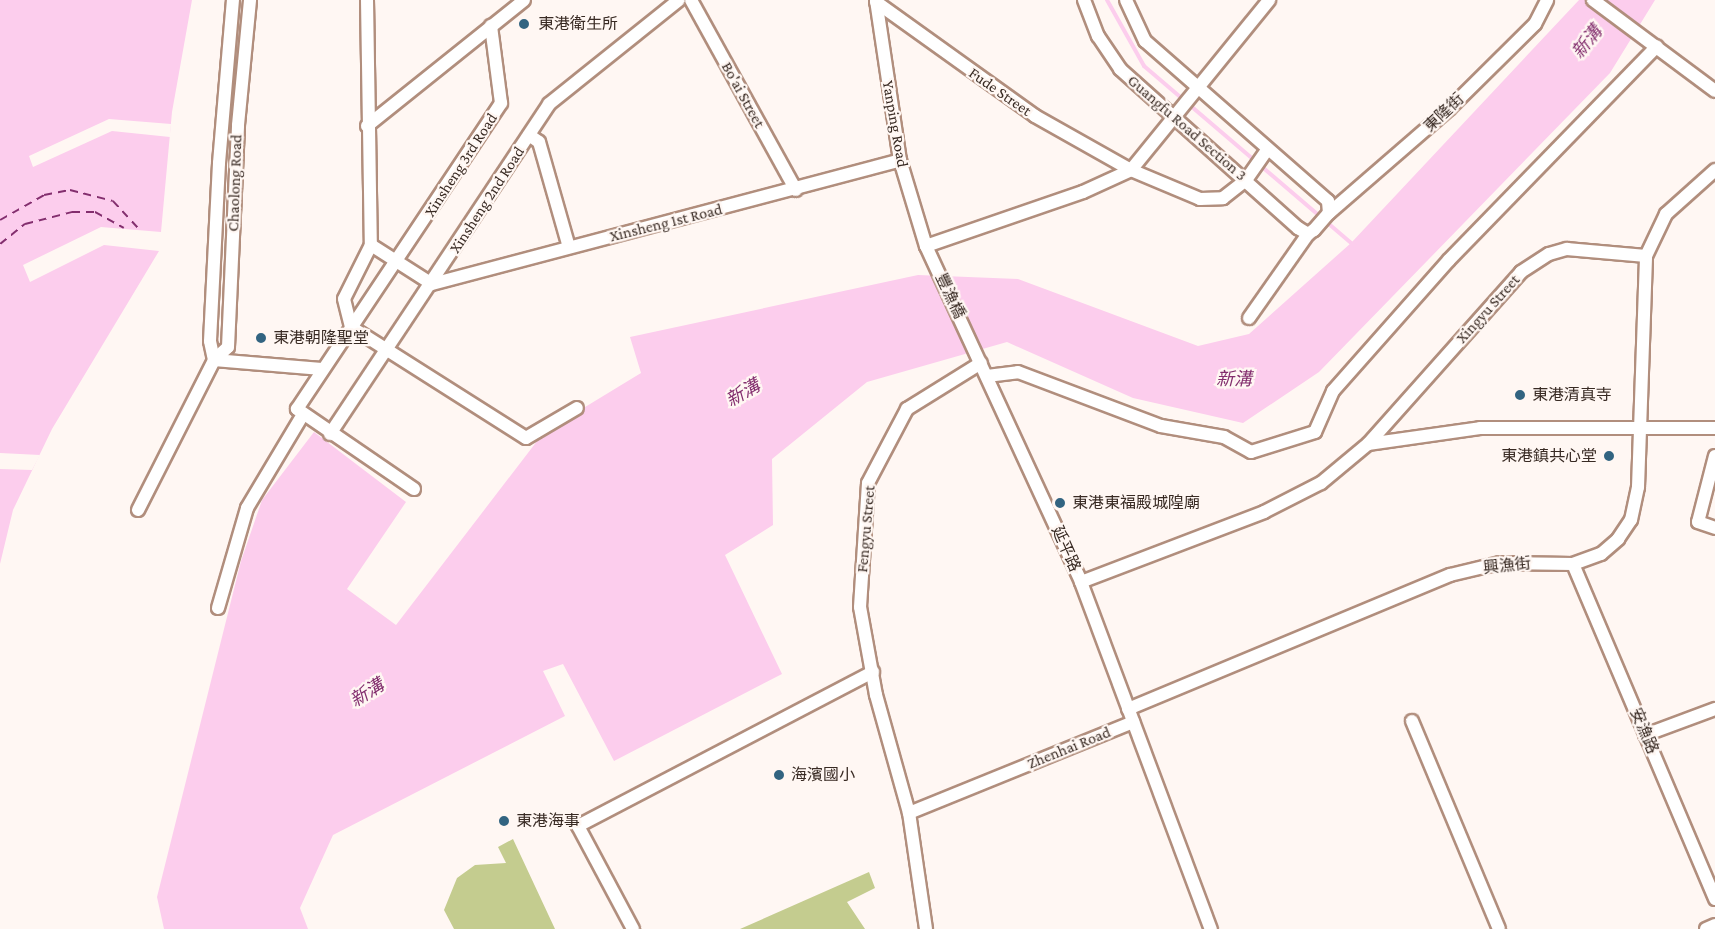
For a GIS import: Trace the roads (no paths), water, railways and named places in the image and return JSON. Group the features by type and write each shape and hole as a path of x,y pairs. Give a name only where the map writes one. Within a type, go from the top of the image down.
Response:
{"street":[{"name":"Chaolong Road","path":"214,360 210,341 219,163 233,0"},
{"name":"Chaolong Road","path":"138,510 214,360 228,347 237,125 250,0"},
{"path":"367,0 367,126 371,245 344,299 351,327 526,438 578,408"},
{"path":"367,126 524,0"},
{"name":"Xinsheng 2nd Road","path":"330,434 386,348 432,284 529,135 570,85 679,0"},
{"name":"Bo'ai Street","path":"691,0 796,190"},
{"name":"Guangfu Road Section 3","path":"1084,0 1098,36 1120,69 1176,115 1245,180 1311,232"},
{"path":"1126,0 1145,41 1194,91 1268,149 1328,201 1329,213"},
{"path":"926,246 1083,192 1131,170 1269,0"},
{"name":"東隆街","path":"1250,318 1311,232 1329,213 1449,110 1535,24 1547,0"},
{"path":"1593,0 1643,34 1715,92"},
{"name":"Yanping Road","path":"876,1 900,160 926,246"},
{"name":"Fude Street","path":"876,1 1035,116 1131,170 1212,201 1245,180"},
{"name":"Xinsheng 3rd Road","path":"218,608 247,508 302,416 297,409 322,369 398,262 501,104 491,26"},
{"path":"987,376 1018,372 1161,426 1224,437 1251,453 1315,432 1333,391 1410,304 1657,46"},
{"path":"529,135 539,142 569,247"},
{"path":"1245,180 1268,149"},
{"name":"Xinsheng 1st Road","path":"432,284 796,190 900,160"},
{"path":"1646,256 1665,214 1715,170"},
{"path":"371,245 432,284"},
{"name":"豐漁橋","path":"926,246 974,347"},
{"name":"Xingyu Street","path":"1081,582 1264,512 1321,483 1368,444 1521,272 1567,249 1646,256"},
{"name":"興漁街","path":"1128,709 1450,575 1500,563 1573,564 1601,554 1631,520 1642,429 1646,256"},
{"name":"延平路","path":"974,347 1081,582 1133,722"},
{"path":"214,360 322,369"},
{"name":"Fengyu Street","path":"909,813 873,672 860,607 868,483 908,409 981,363"},
{"path":"302,416 414,489"},
{"path":"1368,444 1479,428 1596,424 1642,429 1715,428"},
{"path":"1715,456 1698,522 1715,528"},
{"name":"安漁路","path":"1573,564 1715,899"},
{"path":"633,929 578,826 873,672"},
{"path":"1645,735 1715,709"},
{"path":"1412,721 1499,929"},
{"name":"Zhenhai Road","path":"909,813 1133,722 1211,929"},
{"path":"909,813 926,929"},
{"path":"1706,929 1715,926"}],"water":[{"path":"0,0 192,0 172,112 161,232 101,227 23,265 30,282 104,245 159,251 52,429 13,510 0,564"},
{"name":"新溝","path":"1579,0 1655,0 1610,73 1319,372 1243,423 1133,398 1007,342 867,382 772,459 773,525 725,555 782,674 614,761 563,664 543,671 565,716 333,835 300,908 308,929 164,929 157,897 241,561 262,500 314,432 406,502 347,589 396,625 544,432 641,373 630,337 918,275 1018,279 1198,346 1249,334 1351,243"}],"waterway":[{"path":"1107,0 1144,66 1355,246"}],"place":[{"name":"東港衛生所","path":"524,24"},
{"name":"東港朝隆聖堂","path":"261,338"},
{"name":"東港清真寺","path":"1520,395"},
{"name":"東港鎮共心堂","path":"1609,456"},
{"name":"東港東福殿城隍廟","path":"1060,503"},
{"name":"海濱國小","path":"779,775"},
{"name":"東港海事","path":"504,821"}]}
